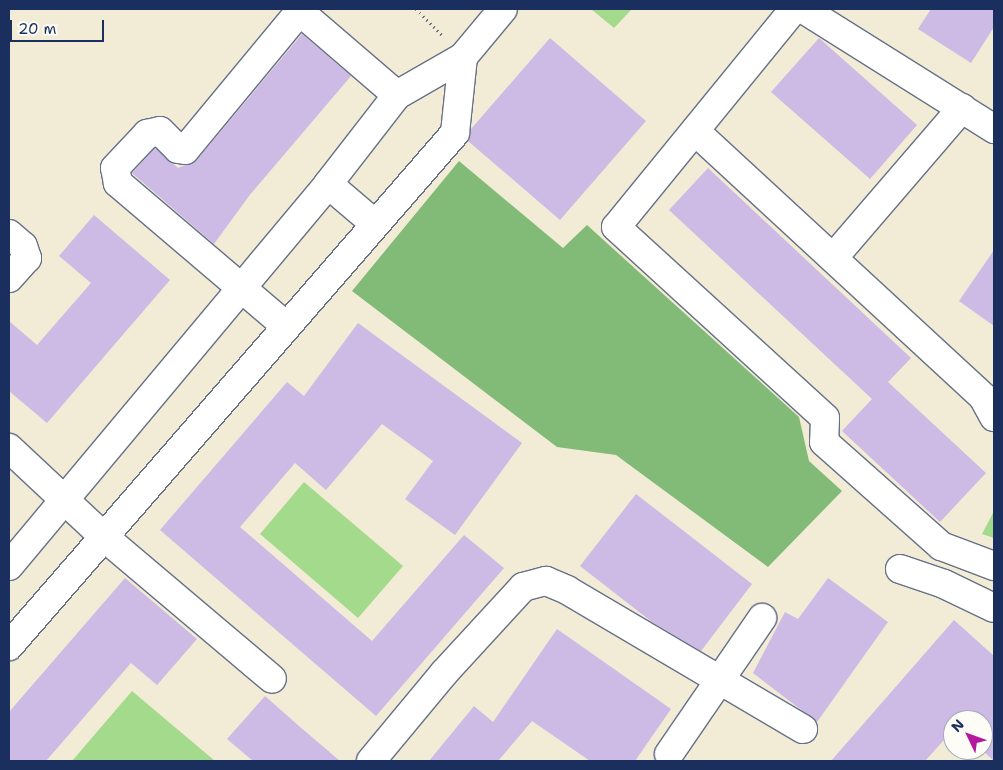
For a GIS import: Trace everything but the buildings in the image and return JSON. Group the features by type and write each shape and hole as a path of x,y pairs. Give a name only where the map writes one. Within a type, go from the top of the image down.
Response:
{"street":[{"path":"9,566 62,499 239,287 328,184 397,95 463,57 504,9"},
{"path":"794,9 616,227 824,418 824,442 941,546 994,566"},
{"path":"803,9 994,129"},
{"path":"286,326 118,183 115,168 147,134 160,132 178,149 185,150 296,16 305,16 397,95"},
{"path":"9,646 374,223 455,133 463,57"},
{"path":"833,258 962,108"},
{"path":"695,131 833,258 991,399"},
{"path":"328,184 374,223"},
{"path":"9,234 23,246 27,258 9,278"},
{"path":"9,448 103,536 272,679"},
{"path":"900,569 944,584 994,608"},
{"path":"371,761 444,673 523,587 546,581 567,590 803,729"},
{"path":"669,754 762,618"}],"path":[{"path":"416,9 463,57"}],"green space":[{"path":"591,9 632,9 614,28"},
{"path":"459,161 563,248 587,225 799,417 809,461 842,491 768,567 616,455 557,447 352,291"},
{"path":"304,482 403,566 358,618 260,534"},
{"path":"994,511 994,538 982,534"},
{"path":"132,691 215,761 72,761"}]}
